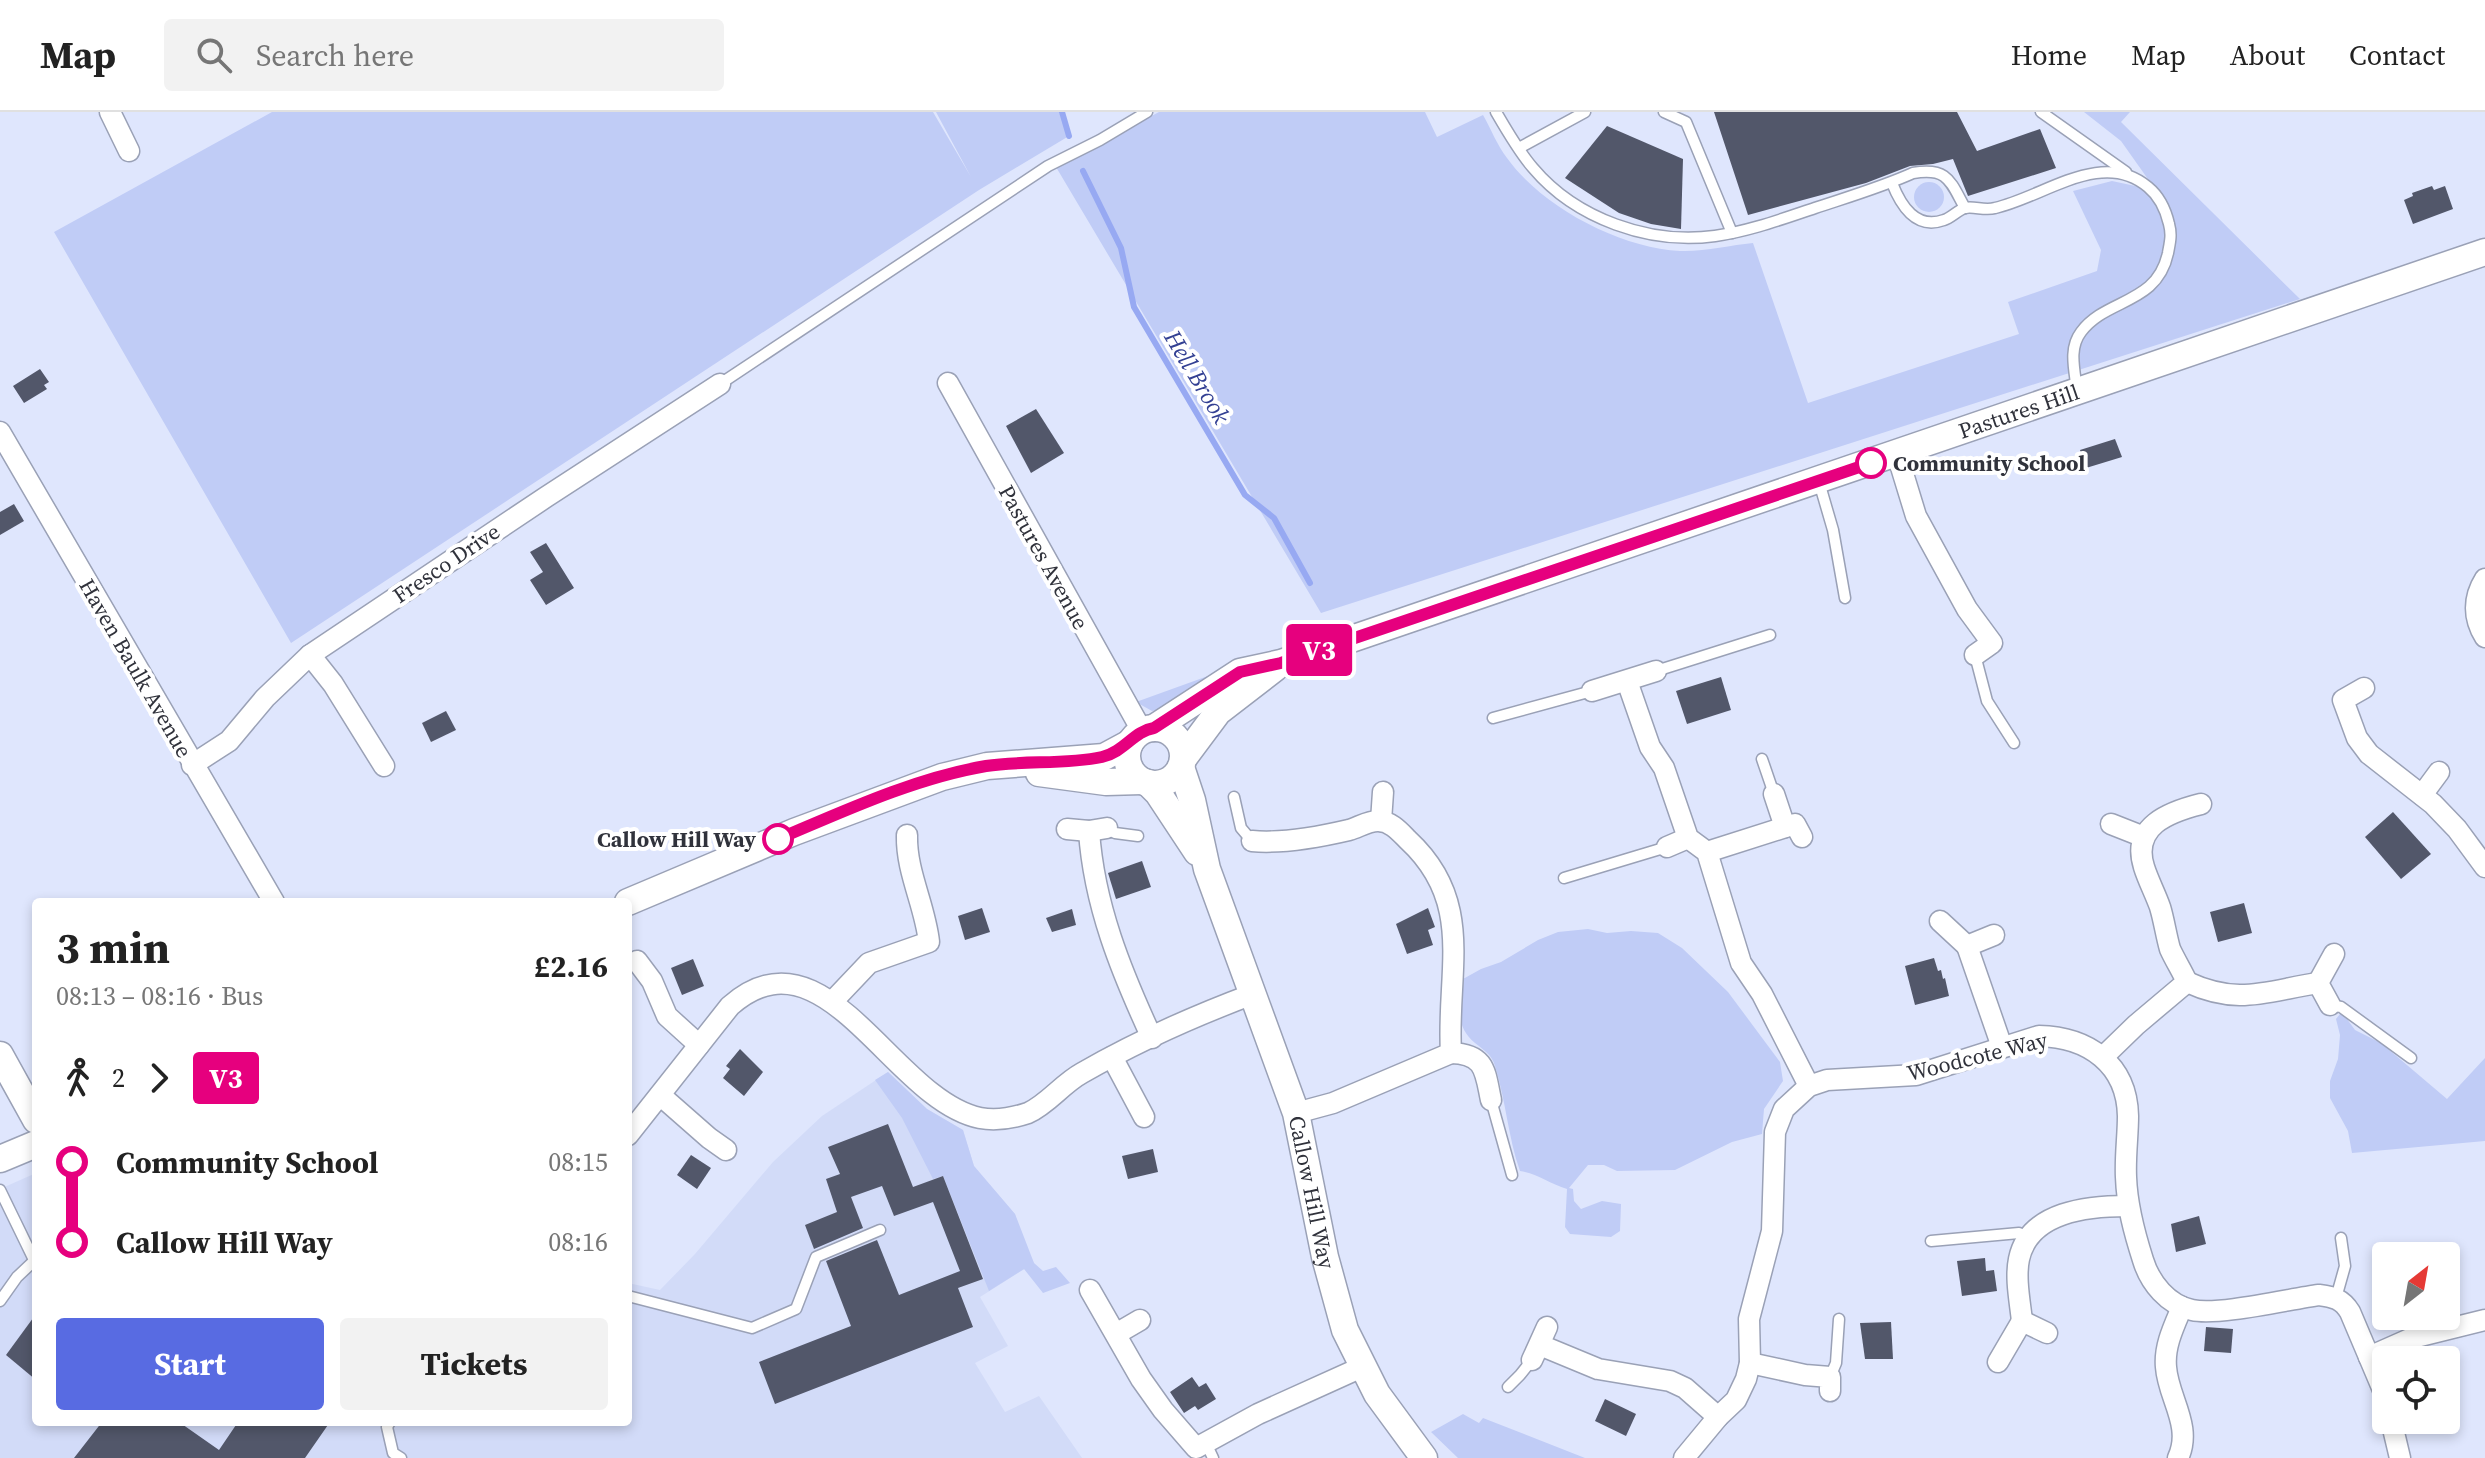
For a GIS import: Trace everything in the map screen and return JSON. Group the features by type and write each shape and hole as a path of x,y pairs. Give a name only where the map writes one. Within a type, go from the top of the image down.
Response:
{"street":[{"path":"110,112 129,151"},
{"name":"Pastures Hill","path":"987,766 1104,757 1240,672 1281,663 2485,252"},
{"name":"Pastures Avenue","path":"948,383 1142,734"},
{"name":"Fresco Drive","path":"192,765 229,741 265,698 310,655 720,384"},
{"name":"Haven Baulk Avenue","path":"0,432 272,898"},
{"path":"1897,454 1916,516 1967,609 1992,643 1975,655"},
{"path":"2485,579 2477,596 2475,616 2485,637"},
{"path":"310,655 333,684 384,766"},
{"name":"Pastures Hill","path":"1182,763 1218,712 1281,663"},
{"path":"1592,691 1656,671"},
{"path":"1627,681 1650,747 1664,768 1688,838 1707,852 1741,963 1762,994 1809,1086 1784,1109 1775,1132 1772,1231 1749,1319 1750,1363 1743,1389 1718,1417 1695,1454"},
{"path":"2364,688 2343,700 2357,738 2369,754 2422,795 2457,829 2485,867"},
{"path":"632,900 889,795 987,766 1106,782 1145,782 1166,781 1173,777 1182,763 1178,740 1164,729 1142,734 1127,756 1131,769 1145,782"},
{"name":"Callow Hill Way","path":"1182,763 1207,869 1296,1113 1330,1279 1345,1330 1362,1367 1389,1412 1424,1458"},
{"path":"2422,795 2439,772"},
{"name":"Callow Hill Way","path":"1145,782 1171,811 1207,869"},
{"path":"1381,821 1383,792"},
{"path":"1707,852 1794,832 1774,794"},
{"path":"2201,804 2155,822 2144,837 2141,854 2160,906 2170,948 2187,982 2217,993 2240,997 2318,983"},
{"path":"1252,841 1271,843 1381,821 1392,825 1419,851 1435,871 1448,896 1454,927 1451,1053"},
{"path":"2111,824 2144,837"},
{"path":"1059,826 1098,829 1100,903 1123,977 1152,1038"},
{"path":"832,1002 869,963 929,942 927,919 906,855 907,835"},
{"path":"1667,847 1688,838"},
{"path":"1940,921 1967,946 2002,1047"},
{"path":"1967,946 1994,935"},
{"path":"2318,983 2334,954"},
{"path":"637,961 652,981 667,1016 699,1045"},
{"path":"632,1130 730,1006 756,987 789,982 807,988 832,1002 935,1098 948,1107 996,1120 1029,1112 1043,1104 1066,1082 1112,1057 1192,1017 1253,994"},
{"path":"2187,982 2104,1056 2118,1075 2127,1101 2128,1206 2146,1270 2162,1292 2182,1307 2210,1312 2319,1295 2336,1298 2345,1303 2350,1312 2372,1364"},
{"path":"2318,983 2330,1005"},
{"name":"Woodcote Way","path":"1809,1086 1827,1080 1916,1075 2039,1036 2056,1037 2087,1046 2104,1056"},
{"path":"1296,1113 1333,1103 1451,1053 1471,1056 1484,1068 1491,1100"},
{"path":"0,1055 32,1113"},
{"path":"1112,1057 1144,1117"},
{"path":"660,1095 726,1150"},
{"path":"0,1159 32,1146"},
{"path":"1998,1362 2022,1321 2019,1256 2028,1239 2043,1224 2084,1208 2128,1206"},
{"path":"1090,1290 1141,1379 1196,1448 1210,1450 1258,1414 1362,1367"},
{"path":"2178,1458 2183,1439 2182,1426 2168,1377 2166,1358 2169,1340 2182,1307"},
{"path":"1116,1334 1140,1320"},
{"path":"2369,1357 2412,1338 2485,1320"},
{"path":"2022,1321 2047,1333"},
{"path":"1540,1344 1598,1369 1670,1381 1685,1388 1718,1417"},
{"path":"1750,1363 1830,1384"},
{"path":"2394,1434 2400,1458"}],"lane":[{"path":"720,384 1048,166 1147,112"},
{"path":"1496,112 1533,168 1557,192 1615,225 1650,234 1685,238 1752,229 1892,183 1913,173 1930,170 1950,179 1965,208"},
{"path":"1519,148 1585,112"},
{"path":"1664,112 1686,122 1732,233"},
{"path":"2041,112 2150,188 2166,211 2172,235 2166,263 2151,286 2097,317 2081,331 2073,348 2077,393"},
{"path":"1892,183 1901,204 1912,216 1925,223 1942,221 1965,208 1995,208 2099,171 2127,173"},
{"path":"1818,480 1833,530 1845,598"},
{"path":"1656,671 1770,635"},
{"path":"1975,655 1987,701 2014,743"},
{"path":"1493,718 1592,691"},
{"path":"1762,759 1774,794"},
{"path":"1234,797 1241,828 1252,841"},
{"path":"1098,829 1138,836"},
{"path":"1564,878 1667,847"},
{"path":"2330,1005 2341,1007 2411,1058"},
{"path":"1491,1100 1512,1175"},
{"path":"0,1190 32,1256"},
{"path":"632,1297 752,1328 796,1309 816,1257 880,1230"},
{"path":"1931,1241 2019,1233 2028,1239"},
{"path":"2336,1298 2345,1266 2341,1238"},
{"path":"0,1301 17,1277 32,1264"},
{"path":"1830,1384 1836,1363 1839,1319"},
{"path":"1508,1387 1520,1375 1540,1344"},
{"path":"388,1426 393,1453 401,1458"}],"shaded area":[{"path":"272,112 933,112 971,177 936,112 1059,112 1069,136 979,190 291,643 54,232"},
{"path":"1159,112 1425,112 1437,137 1483,115 1503,153 1522,176 1540,193 1584,222 1633,242 1680,251 1753,243 1808,403 2019,334 2008,302 2097,271 2101,250 2073,191 2112,181 2140,187 2150,182 2121,141 2084,112 2130,112 2121,122 2300,299 1321,613 1056,167"},
{"path":"1929,182 1940,186 1944,197 1940,208 1929,212 1918,208 1914,197 1918,186"},
{"path":"1212,677 1160,710 1152,711 1136,702"},
{"path":"1588,929 1607,933 1658,933 1682,948 1728,992 1780,1062 1783,1081 1764,1109 1762,1134 1732,1142 1675,1170 1617,1171 1604,1165 1588,1165 1569,1188 1573,1189 1574,1201 1581,1209 1602,1201 1621,1204 1620,1231 1611,1237 1570,1234 1565,1227 1567,1189 1520,1171 1494,1062 1468,1036 1460,1014 1463,979 1558,932"},
{"path":"2340,1014 2355,1030 2381,1043 2447,1099 2485,1058 2485,1141 2352,1153 2348,1131 2330,1098 2330,1081 2338,1059 2340,1035 2336,1019"},
{"path":"888,1072 927,1109 963,1130 974,1166 1015,1214 1034,1263 980,1297 1008,1346 975,1363 1005,1412 1039,1396 1082,1458 0,1458 0,1189 32,1175 32,1426 632,1426 632,1284 660,1290 695,1254 773,1162 822,1116"},
{"path":"888,1072 927,1109 963,1130 974,1166 1015,1214 1034,1263 1043,1271 1056,1267 1070,1283 1043,1293 1024,1269 989,1291 943,1176 933,1179 902,1118 875,1080"},
{"path":"1463,1414 1479,1423 1483,1418 1585,1458 1458,1458 1431,1432"}],"building":[{"path":"1714,112 1957,112 1977,151 2040,129 2056,168 1968,196 1953,159 1910,166 1866,183 1748,215"},
{"path":"1607,126 1683,159 1681,229 1651,224 1619,213 1565,178"},
{"path":"2432,186 2434,190 2445,186 2453,209 2413,224 2404,200 2413,196 2412,193"},
{"path":"40,369 49,382 44,385 47,389 24,403 13,386"},
{"path":"1036,409 1064,453 1031,473 1006,426"},
{"path":"2115,439 2122,457 2086,468 2080,450"},
{"path":"14,504 24,521 0,535 0,512"},
{"path":"546,543 574,588 546,605 530,580 543,572 530,552"},
{"path":"1721,677 1731,710 1687,724 1676,691"},
{"path":"446,711 456,730 431,742 422,723"},
{"path":"2393,812 2431,854 2401,879 2365,837"},
{"path":"1142,861 1151,887 1116,899 1108,873"},
{"path":"2244,903 2252,933 2218,942 2210,912"},
{"path":"982,908 990,932 965,940 958,916"},
{"path":"1428,908 1435,927 1428,930 1433,945 1407,954 1396,924"},
{"path":"1072,909 1076,925 1052,932 1046,918"},
{"path":"1934,958 1938,971 1941,970 1945,978 1949,996 1915,1005 1905,966"},
{"path":"693,959 704,986 682,995 671,968"},
{"path":"740,1049 763,1072 744,1096 723,1078 730,1069 726,1066"},
{"path":"888,1124 913,1187 943,1176 983,1279 958,1288 973,1327 775,1404 759,1362 851,1326 826,1261 877,1240 899,1295 960,1271 933,1202 894,1216 882,1186 851,1197 863,1228 814,1249 805,1225 837,1212 826,1179 840,1174 828,1147"},
{"path":"1153,1149 1158,1172 1128,1179 1122,1156"},
{"path":"691,1155 711,1168 697,1189 677,1175"},
{"path":"2199,1216 2206,1244 2176,1252 2171,1224"},
{"path":"1985,1258 1986,1271 1994,1270 1997,1291 1962,1296 1957,1261"},
{"path":"32,1319 32,1377 6,1355"},
{"path":"1891,1322 1893,1359 1865,1359 1860,1323"},
{"path":"2206,1327 2233,1329 2231,1353 2204,1351"},
{"path":"1192,1377 1199,1387 1206,1383 1216,1399 1198,1410 1195,1406 1184,1413 1170,1392"},
{"path":"1605,1399 1636,1414 1626,1436 1595,1421"},
{"path":"99,1426 185,1426 219,1450 235,1426 327,1426 305,1458 74,1458"}],"waterway":[{"name":"Hell Brook","path":"1062,112 1069,136"},
{"name":"Hell Brook","path":"1083,171 1121,248 1134,307 1245,495 1274,518 1310,583"}],"bus line":[{"name":"V3","path":"778,839 942,777 987,766 1104,757 1240,672 1281,663 1871,463"}],"place":[{"name":"Community School","path":"1871,463"},
{"name":"Callow Hill Way","path":"778,839"}]}
